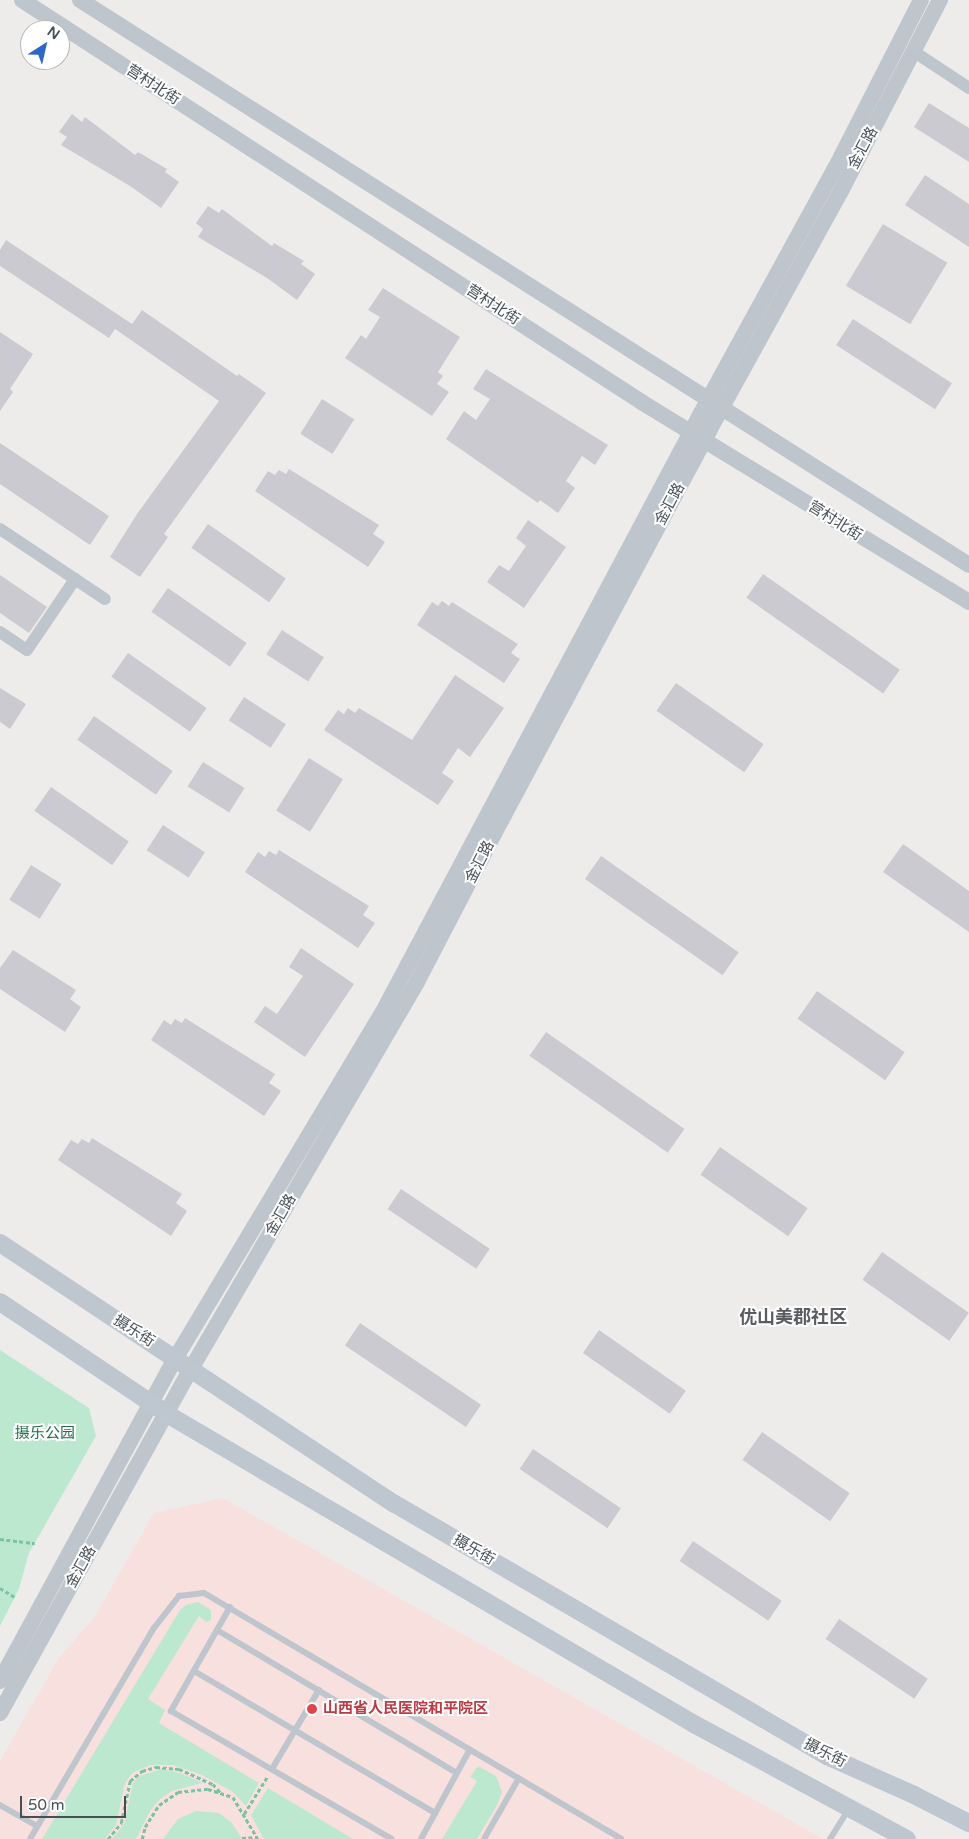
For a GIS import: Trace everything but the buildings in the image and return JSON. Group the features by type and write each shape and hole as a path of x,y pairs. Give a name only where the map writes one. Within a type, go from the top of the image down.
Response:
{"main road":[{"name":"摄乐街","path":"0,1243 395,1504 827,1756 969,1822"},
{"path":"0,1302 167,1414 694,1724 907,1839"}],"street":[{"name":"营村北街","path":"22,0 697,436 969,602"},
{"path":"80,0 969,565"},
{"name":"金汇路","path":"0,1681 175,1358 386,1006 715,403 921,0"},
{"name":"金汇路","path":"715,403 842,188 940,0"},
{"path":"913,51 969,88"},
{"name":"金汇路","path":"0,1713 191,1369 418,982 697,436"},
{"path":"0,529 105,599"},
{"path":"0,632 27,650 75,579"}],"lane":[{"path":"30,1839 154,1628 179,1596 204,1593 621,1839"},
{"path":"230,1607 171,1711 392,1839"},
{"path":"217,1630 457,1773"},
{"path":"194,1671 435,1813"},
{"path":"272,1769 319,1690"},
{"path":"421,1839 470,1750"},
{"path":"484,1839 519,1778"},
{"path":"0,1805 37,1826"},
{"path":"830,1839 849,1808"}],"path":[{"path":"0,1539 35,1543"},
{"path":"0,1588 15,1597"},
{"path":"108,1839 122,1823 130,1781 142,1771 156,1767 179,1769 213,1784 222,1794"},
{"path":"244,1814 272,1769"},
{"path":"142,1839 145,1827 159,1805 178,1792 208,1789 233,1798 257,1838 242,1838"}],"shaded area":[{"name":"山西省人民医院和平院区","path":"223,1498 823,1839 0,1839 0,1761 59,1658 94,1618 154,1513"}],"green space":[{"name":"摄乐公园","path":"0,1350 89,1408 96,1436 29,1553 19,1589 0,1626"},
{"path":"198,1602 211,1610 211,1620 206,1622 199,1616 148,1699 165,1710 159,1723 259,1783 246,1806 233,1792 202,1775 173,1765 150,1765 132,1773 125,1783 116,1825 105,1839 42,1839 180,1610 186,1605"},
{"path":"478,1766 496,1776 502,1792 497,1805 477,1839 442,1839 477,1781 470,1777"},
{"path":"162,1769 180,1773 212,1787 202,1783 172,1791 160,1799 150,1811 136,1839 112,1839 124,1824 133,1783 139,1776"},
{"path":"268,1788 353,1839 264,1839 251,1815"},
{"path":"196,1811 219,1813 231,1822 242,1838 248,1839 163,1839 178,1819"}],"place":[{"name":"山西省人民医院和平院区","path":"312,1709"}],"district":[{"name":"优山美郡社区","path":"793,1317"}]}
